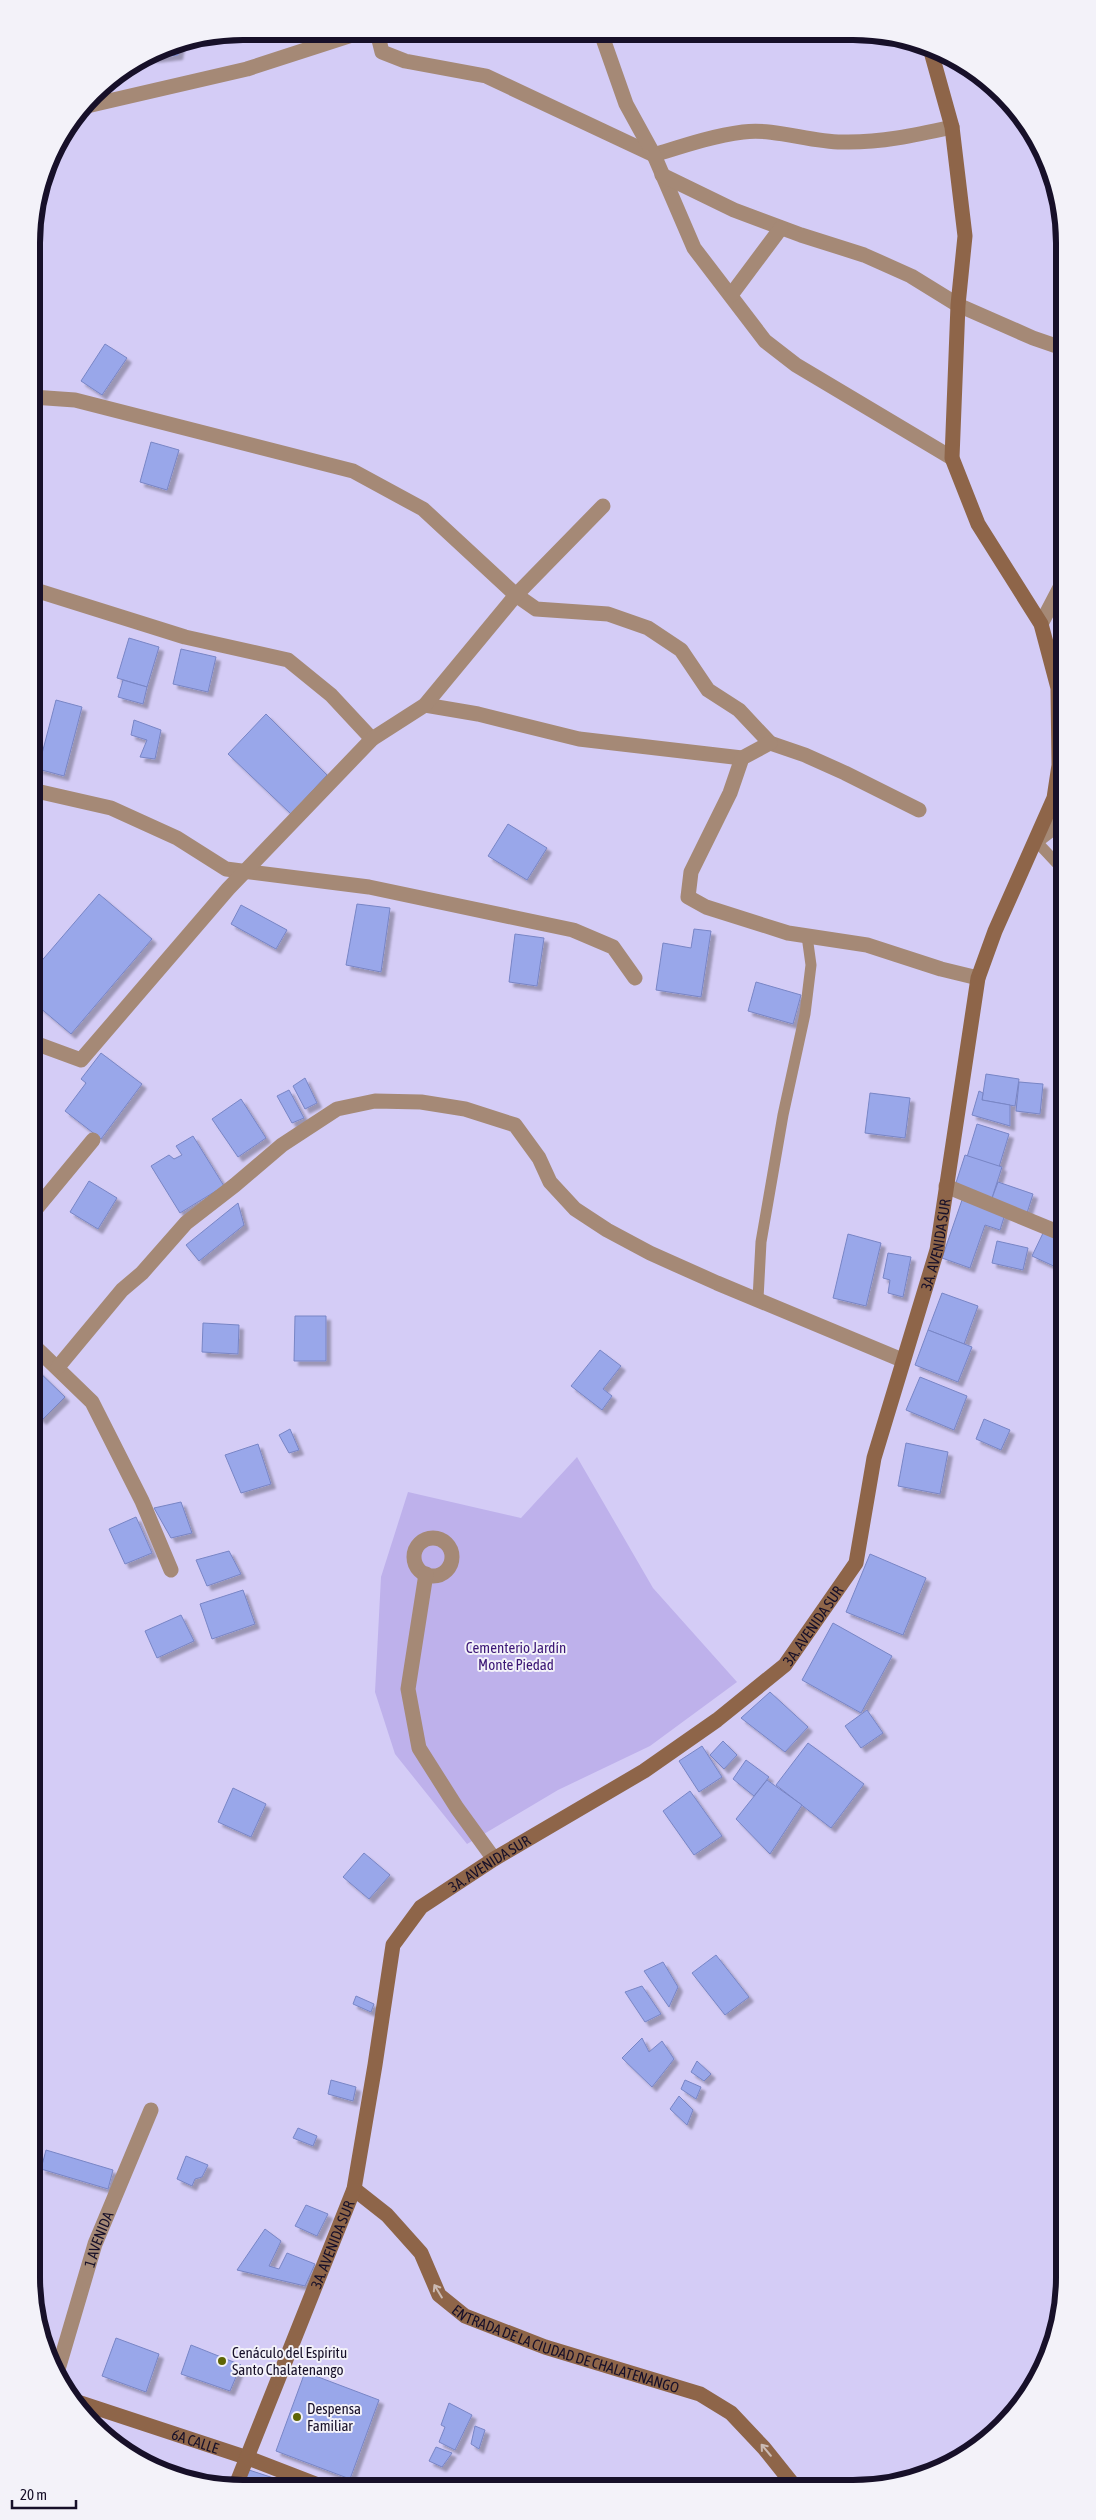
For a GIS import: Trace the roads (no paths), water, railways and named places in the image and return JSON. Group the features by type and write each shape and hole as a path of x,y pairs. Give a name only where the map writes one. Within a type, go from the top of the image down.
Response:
{"street":[{"path":"96,104 248,69 337,40"},
{"path":"379,40 382,52 405,61 486,76 654,155 702,140 745,132 791,135 841,142 890,140 952,127"},
{"path":"603,40 626,104 654,155 694,248 765,341 796,365 952,458 958,305 965,236 952,127 932,56"},
{"path":"662,175 734,210 864,255 911,276 958,305 1033,338 1056,346"},
{"path":"731,295 782,228"},
{"path":"40,398 75,400 353,471 423,509 516,595 536,609 608,614 648,628 681,650 708,690 739,710 770,743 805,755 846,773 919,810"},
{"name":"3A. AVENIDA SUR","path":"952,458 978,524 1041,624 1056,680"},
{"path":"40,1045 82,1060 228,889 372,739 425,705 516,595 603,506"},
{"path":"40,592 185,637 288,660 331,695 372,739"},
{"path":"1041,624 1056,595"},
{"path":"425,705 478,714 579,739 742,758 770,743"},
{"path":"742,758 730,793 691,872 688,897 706,907 788,933 867,945 941,969 978,978"},
{"name":"3A. AVENIDA SUR","path":"238,2480 354,2189 374,2075 393,1945 422,1907 494,1859 644,1771 717,1720 786,1665 856,1563 874,1458 902,1360 937,1250 978,978 994,931 1054,798 1056,784"},
{"path":"40,792 111,808 177,838 226,869 245,873 369,887 573,930 613,947 635,978"},
{"path":"1036,841 1056,826"},
{"path":"58,1368 122,1290 142,1273 186,1223 282,1145 337,1109 375,1101 421,1102 465,1108 515,1125 539,1158 550,1182 574,1209 607,1230 650,1254 758,1299 837,1335 902,1360"},
{"path":"40,1205 93,1140"},
{"path":"946,1186 1056,1232"},
{"path":"40,1351 92,1402 142,1501 170,1570"},
{"path":"426,1574 408,1689 419,1748 457,1808 494,1859"},
{"name":"1 AVENIDA","path":"60,2364 95,2244 150,2110"},
{"name":"ENTRADA DE LA CIUDAD DE CHALATENANGO","path":"354,2189 381,2210 421,2253 439,2295 465,2316 545,2347 700,2394 731,2413 764,2448 790,2480"},
{"name":"6A CALLE","path":"84,2404 248,2458 303,2480"}],"lane":[{"path":"1036,841 1056,862"},
{"path":"758,1299 761,1242 782,1115 805,1014 812,965 807,936"}],"place":[{"name":"Cenáculo del Espíritu Santo Chalatenango","path":"222,2361"},
{"name":"Despensa Familiar","path":"297,2417"}],"park label":[{"name":"Cementerio Jardín Monte Piedad","path":"516,1656"}]}
